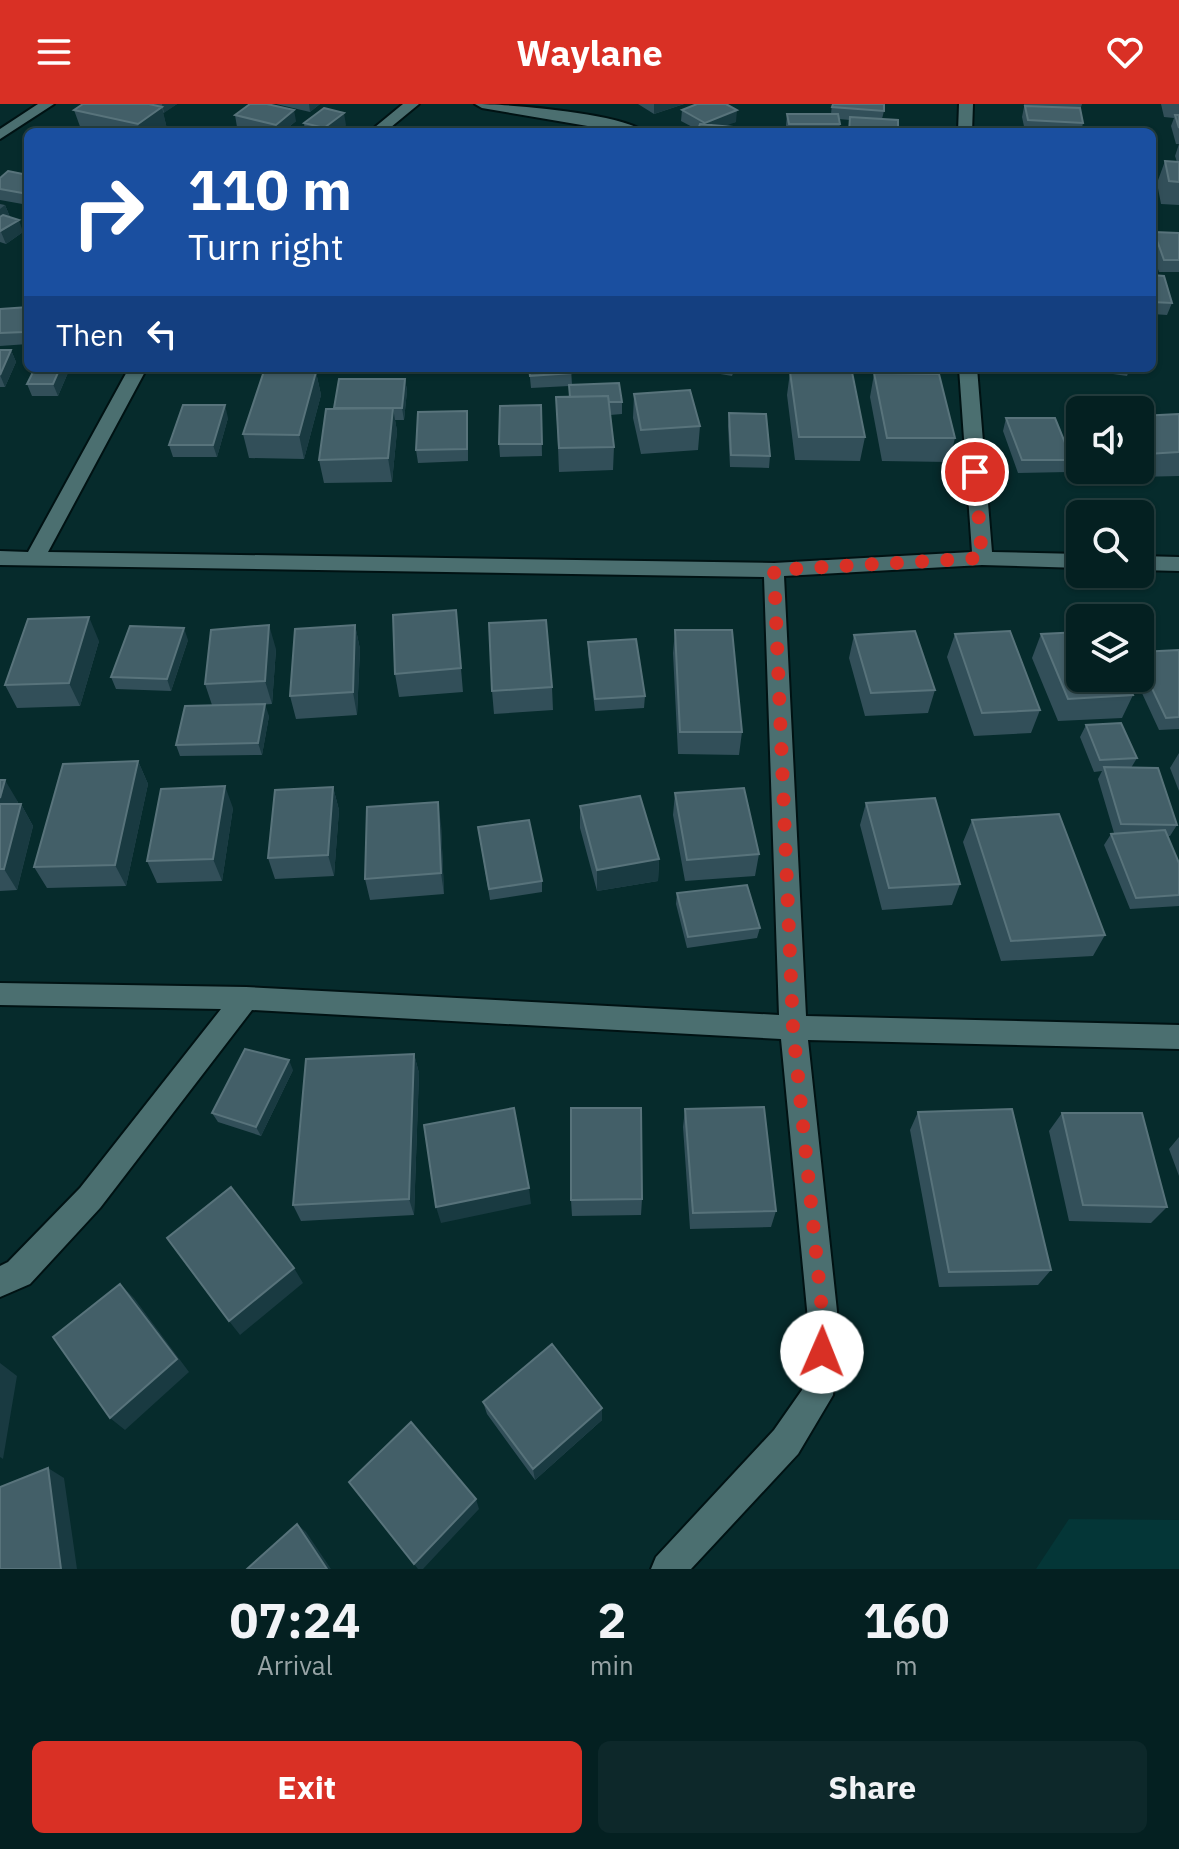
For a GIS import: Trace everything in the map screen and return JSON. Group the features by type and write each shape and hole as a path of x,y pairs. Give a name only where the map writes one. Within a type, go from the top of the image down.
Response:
{"street":[{"path":"24,104 44,106"},
{"path":"381,128 412,104"},
{"path":"482,104 616,128"},
{"path":"965,128 966,104"},
{"path":"0,135 44,106"},
{"path":"34,560 136,372"},
{"path":"968,372 982,558"},
{"path":"0,558 774,570 982,558 1066,561"},
{"path":"1154,563 1179,564"},
{"path":"668,1569 786,1442 817,1395 824,1330 793,1028 774,570"},
{"path":"0,994 246,998 793,1028 1179,1037"},
{"path":"0,1282 19,1273 90,1198 246,998"}],"shaded area":[{"path":"1069,1519 1179,1520 1179,1569 1036,1569"}],"building":[{"path":"83,104 149,104 162,107 138,124 74,110"},
{"path":"250,104 294,110 276,125 235,115"},
{"path":"697,104 726,104 737,110 705,123 682,110"},
{"path":"833,104 884,104 884,111 832,107"},
{"path":"1025,106 1080,108 1083,123 1028,120"},
{"path":"324,108 344,113 324,128 304,123"},
{"path":"787,114 838,114 840,124 789,124"},
{"path":"850,117 898,120 898,128 849,128"},
{"path":"700,124 744,128 698,128"},
{"path":"1165,161 1179,162 1179,182 1169,181"},
{"path":"8,171 24,174 24,193 0,189 0,178"},
{"path":"3,215 19,220 0,231 0,217"},
{"path":"1156,232 1179,233 1179,260 1164,260"},
{"path":"1156,275 1164,276 1172,303 1156,302"},
{"path":"24,307 24,332 0,333 0,309"},
{"path":"0,350 11,350 0,375"},
{"path":"33,372 58,372 53,384 27,384"},
{"path":"264,372 316,372 299,435 243,434"},
{"path":"530,372 572,373 530,376"},
{"path":"790,372 852,372 865,437 799,437"},
{"path":"874,373 939,374 955,438 887,438"},
{"path":"339,379 405,379 402,408 334,408"},
{"path":"619,383 622,402 609,402 608,396 570,397 569,385"},
{"path":"690,390 700,426 641,430 634,394"},
{"path":"608,396 614,447 559,448 556,397"},
{"path":"183,405 225,405 213,445 169,445"},
{"path":"541,405 542,444 499,444 500,406"},
{"path":"393,408 388,458 319,460 326,409"},
{"path":"467,411 467,449 416,450 418,412"},
{"path":"729,413 766,414 770,456 731,455"},
{"path":"1179,414 1179,452 1154,454 1154,415"},
{"path":"1006,418 1055,418 1066,445 1066,460 1022,460"},
{"path":"456,610 461,668 395,674 393,615"},
{"path":"89,617 69,683 5,685 28,619"},
{"path":"546,620 552,687 492,691 489,623"},
{"path":"269,625 265,681 205,684 211,630"},
{"path":"355,625 353,692 290,696 295,629"},
{"path":"130,626 184,628 167,679 111,677"},
{"path":"675,630 732,630 742,732 680,732"},
{"path":"915,631 935,690 871,693 854,635"},
{"path":"1010,631 1040,710 982,713 955,634"},
{"path":"1066,633 1066,692 1132,692 1133,695 1068,699 1041,634"},
{"path":"636,639 645,696 595,699 588,642"},
{"path":"1179,650 1179,717 1166,718 1154,692 1154,651"},
{"path":"265,704 258,743 176,745 185,706"},
{"path":"1121,723 1137,758 1100,760 1086,725"},
{"path":"138,761 115,865 34,867 63,764"},
{"path":"1104,767 1158,768 1177,825 1121,824"},
{"path":"0,780 5,780 0,798"},
{"path":"225,786 213,859 147,861 161,789"},
{"path":"333,787 328,855 268,858 275,790"},
{"path":"744,788 759,854 687,860 675,793"},
{"path":"640,796 659,859 597,870 580,806"},
{"path":"935,798 960,884 889,888 866,803"},
{"path":"438,802 441,873 365,879 367,807"},
{"path":"0,804 21,804 4,869 0,869"},
{"path":"1059,814 1105,935 1011,941 972,820"},
{"path":"529,820 542,881 489,889 478,827"},
{"path":"1165,830 1179,863 1179,895 1136,898 1111,834"},
{"path":"747,885 760,928 688,937 677,893"},
{"path":"245,1049 289,1060 256,1127 212,1113"},
{"path":"414,1054 409,1199 293,1205 306,1059"},
{"path":"764,1107 776,1211 693,1213 685,1109"},
{"path":"514,1108 529,1188 436,1207 424,1125"},
{"path":"571,1108 641,1108 642,1199 571,1200"},
{"path":"1012,1109 1051,1270 949,1272 918,1112"},
{"path":"1062,1113 1142,1113 1167,1207 1083,1205"},
{"path":"231,1187 294,1268 229,1321 167,1238"},
{"path":"120,1284 177,1359 110,1418 53,1337"},
{"path":"552,1344 602,1408 533,1469 483,1402"},
{"path":"411,1422 476,1499 414,1564 349,1482"},
{"path":"48,1468 61,1569 0,1569 0,1487"},
{"path":"297,1524 327,1569 247,1569"}],"route":[{"path":"822,1352 824,1330 793,1028 774,570 982,558 975,472"}]}
